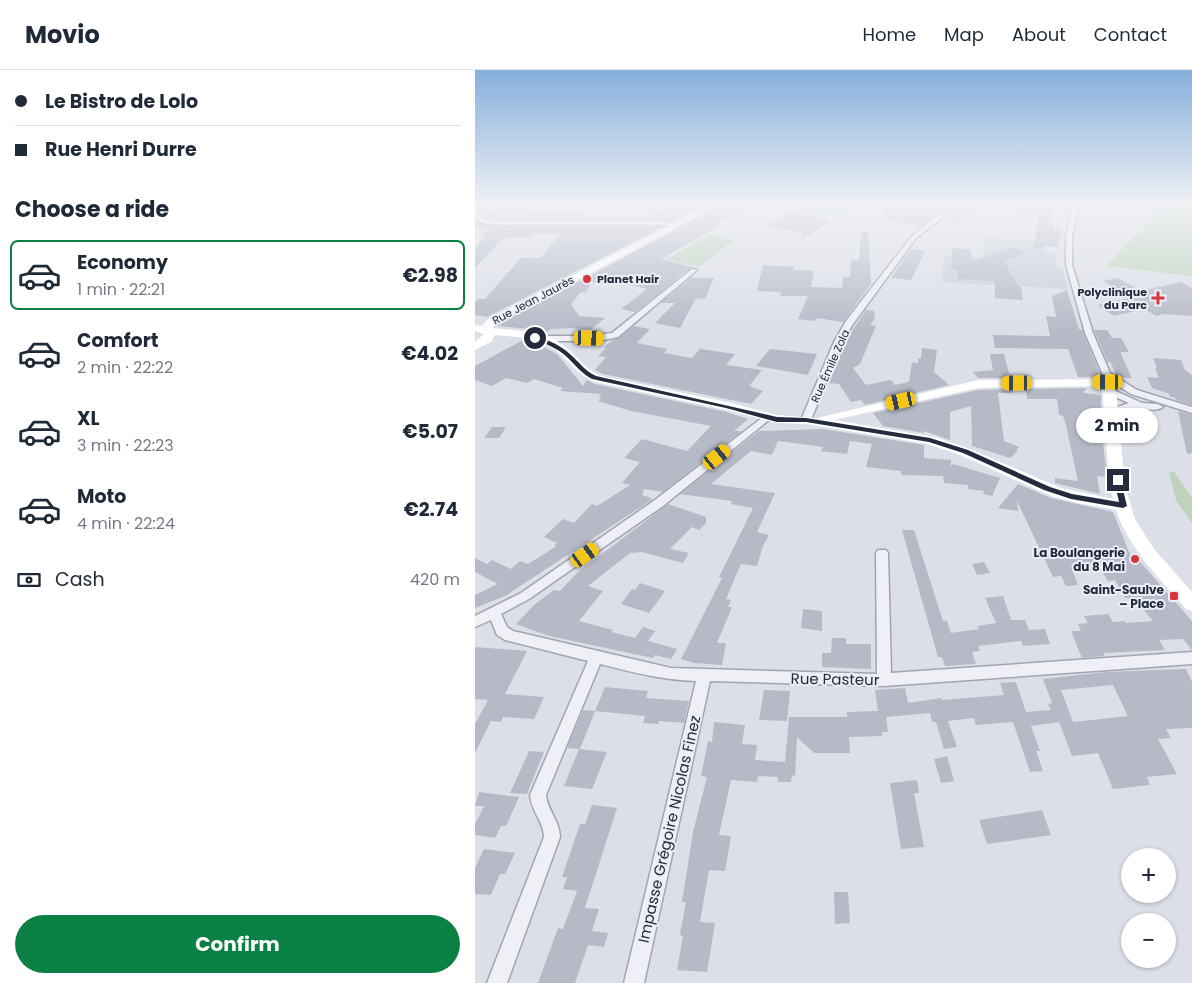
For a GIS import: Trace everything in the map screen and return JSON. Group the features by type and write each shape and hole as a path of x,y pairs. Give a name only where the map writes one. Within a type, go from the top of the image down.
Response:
{"main road":[{"name":"Rue Jean Jaurès","path":"475,327 631,247"},
{"name":"Rue Jean Jaurès","path":"484,338 488,324 492,321 632,247"},
{"path":"475,327 484,338 524,336"},
{"path":"806,420 829,418 978,384 1108,385"},
{"path":"806,420 939,442 1056,492 1077,498 1123,506 1128,521 1143,545 1192,604"}],"street":[{"name":"Rue Émile Zola","path":"806,420 838,342 849,323 907,247"},
{"path":"1069,247 1069,266 1089,333 1108,385 1116,470 1123,506"},
{"path":"540,339 612,337 694,270"},
{"path":"524,336 540,339 556,346 570,356 584,372 594,378 727,406 781,420 806,420"},
{"path":"1108,385 1147,401 1192,411"},
{"path":"1108,385 1125,388 1147,401"},
{"path":"1112,412 1127,405 1147,401"},
{"path":"475,622 525,596 659,503 767,417"},
{"path":"883,553 884,680"},
{"name":"Rue Pasteur","path":"494,613 500,628 506,634 653,671 704,675 884,680 1192,658"},
{"path":"497,983 551,837 552,828 538,804 538,795 596,657"},
{"name":"Impasse Grégoire Nicolas Finez","path":"634,983 704,675"}],"shaded area":[{"path":"983,247 1045,247 1046,252 1055,253 1057,266 1063,268 1068,289 942,282 944,256 984,258"}],"green space":[{"path":"689,247 725,247 699,267 667,259"},
{"path":"1125,247 1192,247 1192,276 1106,266"},
{"path":"1172,471 1192,498 1192,523 1176,500 1169,473"}],"building":[{"path":"476,247 495,247 475,268"},
{"path":"550,247 624,247 487,317 475,315 475,302 479,299 485,299 521,258 541,258"},
{"path":"644,247 683,247 661,259 693,267 677,277 679,277 635,312 621,309 647,289 623,283 610,285 591,282 586,292 581,292 571,304 579,316 605,318 590,330 572,328 550,329 545,334 537,332 541,330 496,326"},
{"path":"860,247 869,247 871,284 843,322 817,318 815,321 798,319 808,296 780,296 781,292 757,291 763,265 795,267 793,270 814,271 810,292 811,287 842,288 843,277 850,277 851,259 859,260"},
{"path":"1013,247 1028,253 1004,261 1018,286 1021,286 1023,300 995,298 995,281 958,279 958,270 951,269 952,248 969,249 972,261"},
{"path":"1034,247 1044,247 1033,251"},
{"path":"911,249 925,251 911,280 891,278"},
{"path":"691,278 714,278 705,299 696,298 680,328 655,323 675,303 661,303"},
{"name":"Polyclinique du Parc","path":"1118,278 1140,291 1181,282 1192,288 1192,316 1164,314 1156,316 1145,309 1114,316 1097,305 1130,298 1103,281"},
{"path":"1067,290 1079,329 1082,330 1100,373 1096,377 1078,377 1068,349 995,348 993,335 1050,336 1046,316 1056,317 1052,296"},
{"path":"866,310 874,311 875,318 870,325 876,326 860,364 853,368 866,385 891,380 895,385 909,382 912,362 918,363 918,359 921,358 922,348 937,350 934,372 949,385 865,405 861,400 851,402 839,384 828,383 846,340"},
{"path":"634,326 650,329 637,343 667,349 664,353 692,358 700,349 735,354 726,365 762,370 749,386 763,391 751,404 603,374 595,370 606,357 598,356 606,348 603,348"},
{"path":"1094,330 1107,330 1112,338 1121,338 1129,352 1120,352 1132,378 1121,378 1116,375 1110,361 1108,363"},
{"path":"523,340 536,343 557,354 583,386 587,380 595,384 726,412 748,419 734,431 742,431 663,492 644,489 642,495 653,499 505,596 475,608 475,595 498,584 475,572 475,558 487,564 492,560 511,569 520,561 528,564 557,546 554,545 557,543 544,537 563,519 574,523 592,504 597,506 630,485 622,483 640,462 624,458 642,439 687,451 711,426 631,411 598,401 601,398 598,397 602,394 560,391 563,388 534,379 527,383 506,378 492,386 475,380 475,366"},
{"path":"770,349 817,354 808,375 756,366"},
{"path":"990,354 1004,354 1010,378 978,378 973,372 993,370"},
{"path":"1153,358 1181,360 1185,370 1192,375 1192,405 1176,400 1169,396 1170,394 1152,388 1147,377 1159,378"},
{"path":"1087,388 1083,393 1101,395 1101,426 1107,477 1097,476 1100,494 1055,483 1055,478 1078,481 1066,425 1063,416 1059,415 1057,399 1027,399 1026,389"},
{"path":"1013,389 1013,393 998,393 1004,441 1019,447 1016,450 1018,451 1010,458 972,446 971,406 950,412 950,440 924,431 924,433 883,426 873,413 978,390"},
{"path":"1178,411 1192,415 1192,453 1187,454"},
{"path":"492,427 506,427 499,438 484,438"},
{"path":"823,429 924,445 924,458 951,460 951,466 953,464 1000,478 992,496 983,494 984,491 968,489 968,485 944,483 943,476 901,475 901,471 866,467 872,444 850,441 847,454 821,451 823,447 778,441 772,455 751,451 711,484 775,493 757,532 769,535 763,546 757,566 741,564 726,599 731,600 728,607 732,607 717,643 726,643 722,665 694,663 681,659 722,578 719,577 753,508 731,504 732,501 680,494 759,431"},
{"path":"1018,484 1051,498 1113,512 1131,557 1135,556 1192,621 1192,650 1183,639 1159,640 1165,650 1104,653 1104,656 1082,658 1071,631 1081,631 1078,624 1088,623 1084,616 1108,614 1113,622 1125,621 1126,623 1153,621 1134,598 1125,598 1115,580 1108,581 1102,571 1073,572 1078,585 1066,586 1061,576 1053,577 1017,501 1018,511 998,508"},
{"path":"668,504 706,517 706,523 699,530 692,527 670,549 689,553 683,563 642,552 630,553 588,586 603,591 579,621 635,638 643,627 655,631 648,641 677,649 671,659 655,655 653,658 549,636 516,624 534,605 554,590 560,591 577,573"},
{"path":"902,530 914,530 943,621 947,621 951,633 979,629 977,626 996,623 985,598 1003,596 1011,620 1025,620 1029,630 1045,629 1050,644 1023,646 1021,641 978,646 980,651 972,652 976,664 945,666 942,657 938,657"},
{"path":"984,562 990,573 977,575 972,564"},
{"path":"640,583 665,591 649,613 621,604 632,589 635,590"},
{"path":"803,609 822,611 822,631 801,628"},
{"path":"832,638 846,638 846,644 871,644 871,669 822,667 822,653 831,653"},
{"path":"475,647 527,651 505,694 544,697 534,719 503,717 501,722 491,721 475,753 475,724 488,700 475,699"},
{"path":"1186,669 1192,682 1192,728 1166,729 1171,738 1158,739 1177,774 1147,777 1150,785 1113,789 1098,753 1072,756 1059,722 1031,726 1040,751 1036,751 1043,771 1030,772 1013,722 976,725 974,718 948,721 957,747 944,749 936,722 932,722 930,713 886,717 888,732 882,732 882,736 849,737 850,753 814,753 797,737 795,776 792,775 791,782 778,782 778,777 758,776 757,782 731,780 719,835 731,836 725,871 709,870 700,922 715,923 707,972 677,970 683,936 680,935 686,902 682,902 693,832 707,777 701,776 708,741 712,742 714,722 745,725 742,744 757,745 755,760 785,762 789,717 847,717 847,712 878,711 875,690 905,688 908,703 941,698 942,700 1004,695 1000,683 1016,682 1026,712 1051,710 1048,704 1052,703 1043,679 1105,672","holes":["1113,685 1128,716 1073,722 1061,690"]},
{"path":"605,687 648,691 646,698 689,701 684,723 659,721 658,724 643,723 645,716 595,711"},
{"path":"764,690 790,691 787,721 759,720"},
{"path":"583,710 595,711 580,749 607,752 592,789 564,786 579,749 567,748"},
{"path":"529,751 544,752 527,794 510,793"},
{"path":"947,756 954,781 941,783 934,759"},
{"path":"917,780 919,793 914,793 924,847 901,849 890,783"},
{"path":"479,792 519,797 506,826 501,826 495,838 475,835 475,824 484,806 475,806"},
{"path":"592,805 617,808 585,908 599,909 592,931 608,933 604,947 588,945 575,983 538,983 558,928 563,929 577,891 563,889 567,877 562,877 580,824 585,824"},
{"path":"1042,810 1051,835 987,844 979,820"},
{"path":"484,849 515,853 505,874 500,874 491,895 475,894 475,868"},
{"path":"834,892 848,892 850,923 835,924"}],"place":[{"name":"Planet Hair","path":"587,279"},
{"name":"Polyclinique du Parc","path":"1158,298"},
{"name":"La Boulangerie du 8 Mai","path":"1135,559"},
{"name":"Saint-Saulve – Place","path":"1174,596"}],"route":[{"path":"535,338 556,346 570,356 584,372 594,378 727,406 777,420 806,420 939,442 1056,492 1071,496 1123,506 1118,480"}]}
